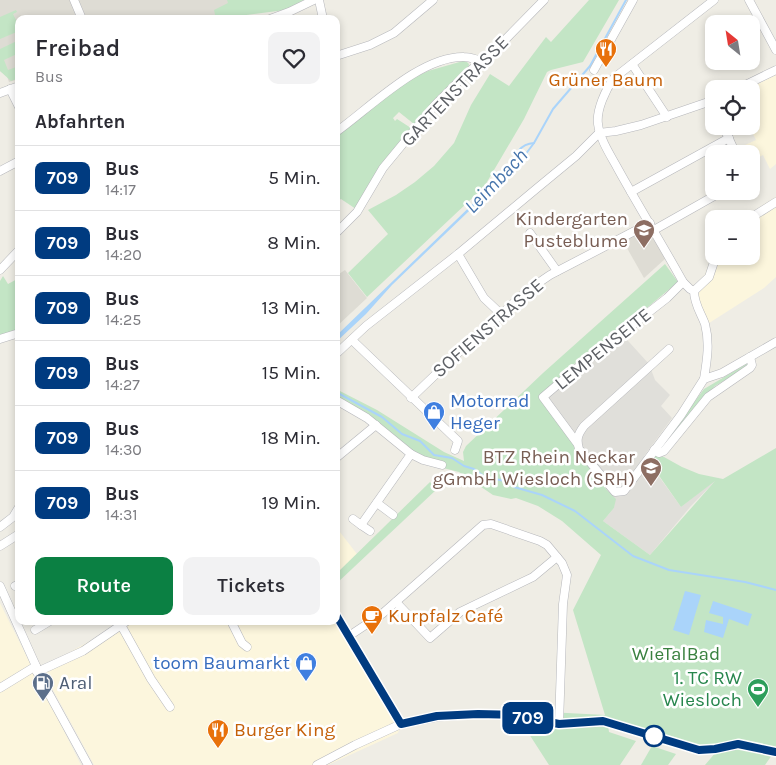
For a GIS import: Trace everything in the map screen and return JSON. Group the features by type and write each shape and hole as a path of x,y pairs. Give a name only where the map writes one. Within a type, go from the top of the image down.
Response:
{"street":[{"path":"74,0 80,15"},
{"path":"281,15 314,0"},
{"path":"319,0 322,15"},
{"path":"340,54 370,45 394,33 433,0"},
{"name":"GARTENSTRASSE","path":"340,229 358,212 383,168 435,105 464,75 483,61 544,0"},
{"path":"594,70 633,0"},
{"path":"749,0 776,50"},
{"path":"694,291 683,282 631,192 599,133 598,116 603,98 614,78 711,1"},
{"path":"340,129 407,77 437,62 463,57 483,61"},
{"path":"632,64 666,117"},
{"path":"755,80 776,70"},
{"path":"0,93 15,87"},
{"path":"10,89 15,99"},
{"path":"340,350 576,156 599,133 616,132 705,105"},
{"path":"728,135 732,145"},
{"path":"631,192 729,138"},
{"path":"0,171 15,163"},
{"name":"SOFIENSTRASSE","path":"411,398 528,290 557,271 705,200"},
{"path":"760,212 776,202"},
{"path":"530,233 557,271"},
{"path":"0,270 15,254"},
{"path":"458,254 484,298 500,314"},
{"path":"694,291 709,277 713,265"},
{"name":"LEMPENSEITE","path":"683,282 667,298 543,397 577,443 579,449 612,491 624,491 685,409 704,379 722,373 776,342"},
{"path":"694,291 696,305 708,337 708,358 704,379"},
{"path":"0,339 15,334"},
{"path":"352,340 458,441 456,450"},
{"path":"577,443 578,436 584,426 669,349"},
{"name":"LEMPENSEITE","path":"654,450 659,453 664,452 708,397 750,368 752,365 750,357"},
{"path":"340,402 367,418 411,454 423,460 442,465"},
{"path":"340,455 376,425"},
{"path":"361,525 411,454"},
{"path":"377,503 393,514"},
{"path":"0,527 13,518 15,514"},
{"path":"352,519 370,531"},
{"path":"349,636 379,617 485,524 491,524 540,541 547,545 562,563 567,574 563,604 559,724"},
{"path":"0,546 15,537"},
{"path":"396,602 430,638 460,612 538,575 557,557"},
{"path":"0,586 15,620"},
{"path":"340,621 401,724"},
{"path":"17,625 37,669 88,765"},
{"path":"35,630 43,625"},
{"path":"0,688 37,669 83,651 121,625"},
{"path":"125,625 151,679 170,706"},
{"path":"233,625 242,643 247,647"},
{"path":"317,765 401,724 437,716 478,714 515,715 559,724 608,722 699,750 738,744 776,752"}],"shaded area":[{"path":"0,0 233,0 226,15 15,15 15,80 9,82 7,76 0,71"},
{"path":"776,75 776,164 770,169 763,155 760,156 760,145 745,145 756,140 754,135 760,135 760,83"},
{"path":"776,197 776,277 764,288 706,325 693,289 705,274 709,265 760,265 760,210 756,210"},
{"name":"Kindergarten Pusteblume","path":"647,228 666,258 644,278 623,241"},
{"path":"345,270 367,298 340,323 340,282 340,273"},
{"path":"619,331 649,364 655,380 670,395 661,406 672,418 644,456 681,507 719,477 690,507 650,555 603,521 614,508 615,499 540,395 574,364"},
{"path":"340,532 357,554 340,570"},
{"path":"0,603 81,765 0,765"},
{"path":"119,625 339,625 401,724 398,733 328,765 94,765 41,668"}],"green space":[{"path":"227,0 304,0 285,10 247,15 215,15 214,10 228,3"},
{"path":"589,0 619,0 583,62 547,72 524,119 484,187 367,297 348,273 388,234 368,210 396,195 434,166 454,143 471,105 490,74 509,86 546,37 551,42"},
{"path":"16,10 17,12 13,14 15,18 15,33 0,39 0,17"},
{"path":"15,42 15,55 4,60 8,70 15,67 15,80 11,81 0,71 0,49"},
{"path":"463,61 469,64 468,69 414,124 399,112 393,118 395,121 397,119 411,128 380,167 356,209 340,200 340,133 405,82 428,71"},
{"name":"WieTalBad","path":"665,264 678,282 619,331 574,364 540,395 606,489 616,499 614,508 603,521 650,555 715,481 681,507 648,460 652,454 664,457 699,474 723,479 776,448 776,756 772,755 765,765 705,765 716,752 608,725 609,732 636,741 620,765 549,765 520,720 520,714 529,711 605,715 573,610 601,555 562,521 538,506 516,498 511,499 493,495 459,472 423,460 376,425 374,419 340,399 340,391 377,410 444,452 464,461 463,452 466,446 543,373"},
{"path":"3,276 8,284 15,280 15,331 0,337 0,281"},
{"path":"748,363 746,368 715,386 662,449 661,446 704,389"},
{"path":"430,482 437,489 340,580 340,570"},
{"path":"652,746 676,754 668,765 641,765"}],"water":[{"path":"501,174 493,188 392,285 366,314 340,338 340,332 484,193"},
{"path":"685,591 701,595 689,635 673,630"},
{"path":"713,601 752,614 748,626 729,619 723,638 704,632 706,620 723,624 723,617 709,613"}],"waterway":[{"name":"Leimbach","path":"501,175 519,163 534,143 553,109 590,66 626,0"},
{"path":"512,166 519,150 525,145 534,143"},
{"path":"340,394 382,417 402,434 420,441 434,455 452,458 485,477 505,481 514,487 542,495 575,511 633,556 669,570 745,582 776,590"}],"bus line":[{"name":"709","path":"340,622 401,724 437,716 478,714 515,715 559,724 603,721 699,750 738,744 776,752"}],"place":[{"name":"Grüner Baum","path":"606,68"},
{"name":"Kindergarten Pusteblume","path":"644,249"},
{"name":"Motorrad Heger","path":"434,431"},
{"name":"BTZ Rhein Neckar gGmbH Wiesloch (SRH)","path":"651,487"},
{"name":"Kurpfalz Café","path":"372,635"},
{"name":"toom Baumarkt","path":"306,682"},
{"name":"Aral","path":"43,702"},
{"name":"1. TC RW Wiesloch","path":"758,708"},
{"name":"Burger King","path":"218,749"}]}
